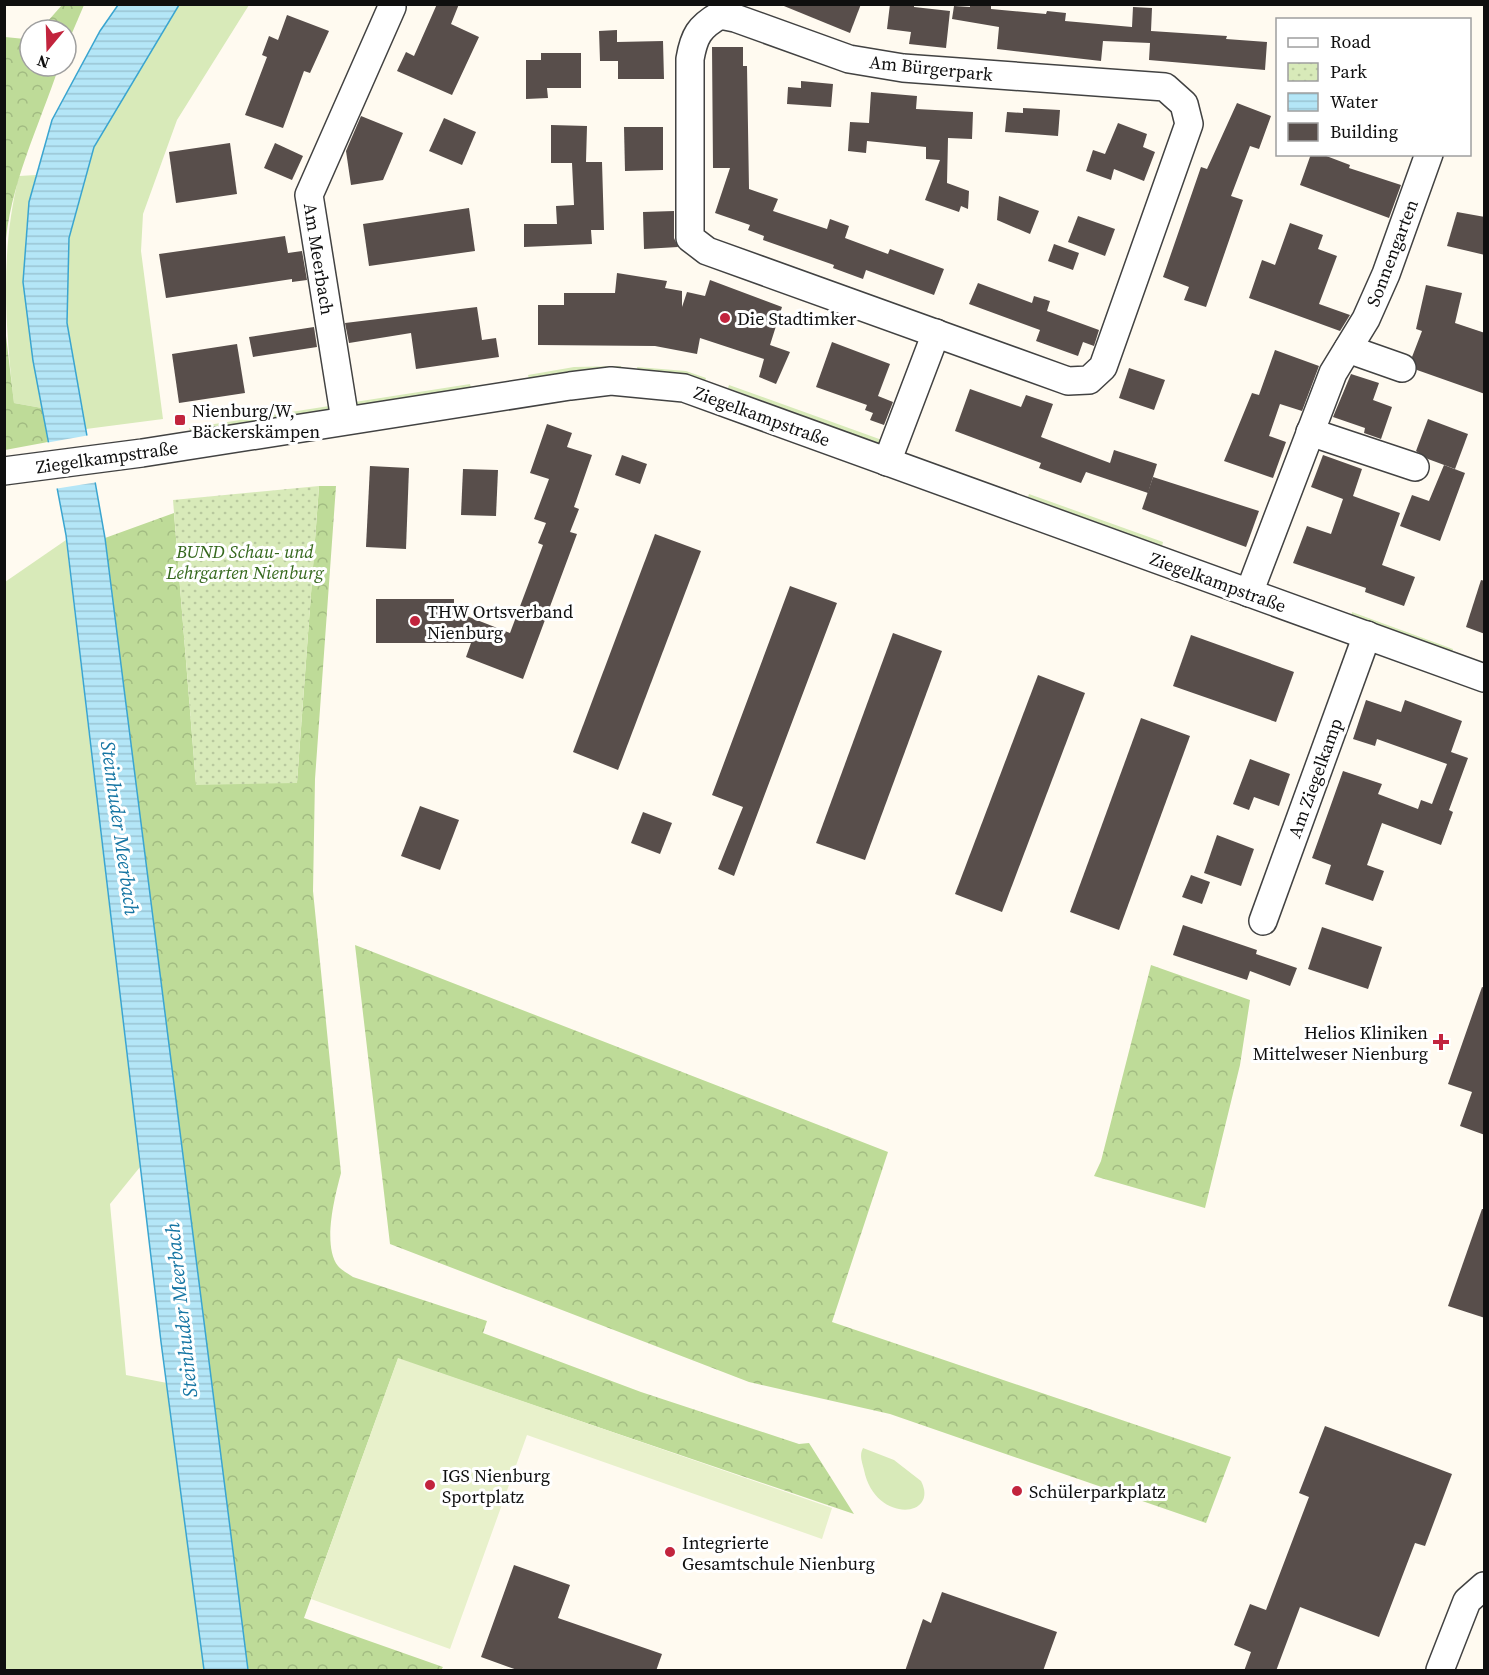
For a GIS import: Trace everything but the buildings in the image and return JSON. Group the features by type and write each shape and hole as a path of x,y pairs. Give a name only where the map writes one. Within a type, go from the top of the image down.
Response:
{"street":[{"name":"Am Meerbach","path":"345,420 309,195 392,7"},
{"name":"Am Bürgerpark","path":"720,15 735,18 849,58 903,68 1165,87 1184,104 1188,124 1182,148 1103,367 1089,380 1068,381 936,333 707,251 690,238 690,59 694,36 705,24 720,15"},
{"name":"Sonnengarten","path":"1249,593 1333,373 1366,319 1386,274 1428,156"},
{"path":"887,462 936,333"},
{"path":"1348,349 1402,368"},
{"name":"Ziegelkampstraße","path":"4,471 38,468 570,386 611,381 650,383 684,388 715,398 1485,678"},
{"path":"1310,432 1415,467"},
{"name":"Am Ziegelkamp","path":"1263,921 1367,635"},
{"path":"1440,1671 1467,1600 1485,1586"}],"green space":[{"path":"62,5 84,5 78,19 51,18"},
{"path":"179,5 249,5 177,120 143,214 141,251 163,419 86,429 67,323 69,238 94,147"},
{"path":"5,37 18,38 18,78 55,78 12,203 5,251"},
{"path":"36,175 26,233 25,262 28,321 42,408 14,403 8,346 6,289 9,232 19,176"},
{"path":"4,319 14,403 42,408 48,442 5,450"},
{"path":"621,366 621,369 529,379 528,375 574,367"},
{"path":"637,367 686,371 706,378 705,382 666,372 638,371"},
{"path":"470,384 471,388 190,431 189,428"},
{"path":"729,385 882,440 880,444 728,388"},
{"path":"319,486 336,486 315,779 313,891 341,1173 331,1220 333,1257 338,1266 353,1277 487,1321 483,1333 641,1392 799,1444 809,1443 854,1514 398,1359 304,1618 443,1667 441,1670 248,1670 105,538 174,513 196,784 297,782"},
{"name":"BUND Schau- und Lehrgarten Nienburg","path":"319,486 297,783 196,785 173,500"},
{"path":"1029,494 1163,542 1162,546 1028,497"},
{"path":"66,540 140,1167 110,1204 126,1375 167,1383 204,1670 5,1670 5,582"},
{"path":"1352,612 1453,649 1452,652 1351,616"},
{"path":"355,945 888,1152 832,1322 1231,1457 1206,1523 890,1414 749,1382 390,1244"},
{"path":"1151,965 1250,1000 1240,1065 1205,1208 1094,1176 1101,1161"},
{"name":"IGS Nienburg Sportplatz","path":"398,1358 832,1508 822,1539 527,1435 450,1649 311,1599"},
{"path":"863,1448 894,1460 921,1481 924,1493 922,1502 914,1508 904,1510 892,1507 880,1500 870,1487 864,1470 861,1456"}],"water":[{"name":"Steinhuder Meerbach","path":"118,5 179,5 94,147 69,238 67,323 105,538 248,1670 204,1670 161,1342 66,535 33,361 23,282 29,202 52,120 75,78 78,78 78,72 100,31"}],"pier":[{"path":"90,435 98,482 54,489 45,443"}],"place":[{"name":"Die Stadtimker","path":"725,318"},
{"name":"Nienburg/W, Bäckerskämpen","path":"180,420"},
{"name":"THW Ortsverband Nienburg","path":"415,621"},
{"name":"Helios Kliniken Mittelweser Nienburg","path":"1441,1042"},
{"name":"IGS Nienburg Sportplatz","path":"430,1485"},
{"name":"Schülerparkplatz","path":"1017,1491"},
{"name":"Integrierte Gesamtschule Nienburg","path":"670,1552"}]}
